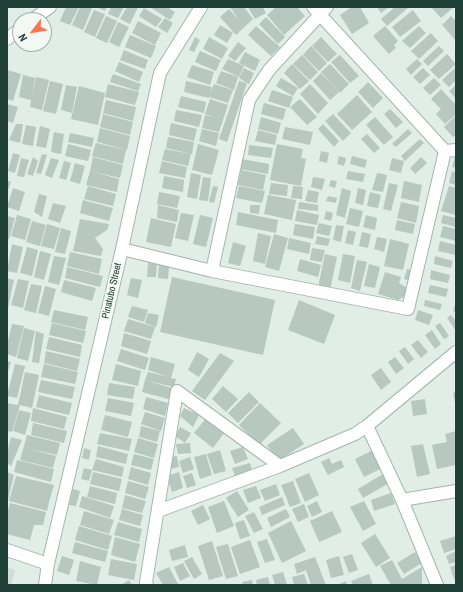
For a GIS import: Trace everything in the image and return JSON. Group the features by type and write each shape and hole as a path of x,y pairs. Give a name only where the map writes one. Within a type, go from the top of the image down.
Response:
{"street":[{"name":"Pinatubo Street","path":"46,584 48,564 122,249 160,73 201,7"},
{"path":"122,249 212,271 408,309 451,151 320,9 268,70 249,100 212,271"},
{"path":"158,511 280,466 355,434 367,426 456,352"},
{"path":"147,585 146,582 177,391 280,466"},
{"path":"367,426 402,500 437,585"},
{"path":"402,500 456,492"},
{"path":"7,550 48,564"}],"shaded area":[{"path":"7,567 15,570 11,585 7,585"}],"building":[{"path":"66,7 79,7 70,25 60,21"},
{"path":"80,7 92,8 83,30 72,25"},
{"path":"96,7 107,7 105,11"},
{"path":"111,7 124,7 118,18 108,14"},
{"path":"127,7 138,7 130,24 120,19"},
{"path":"150,7 167,7 175,12 170,20"},
{"path":"230,7 244,7 253,19 236,35 220,17 229,9 239,20"},
{"path":"248,7 263,7 266,13 255,19"},
{"path":"276,7 297,7 305,16 284,35 267,15"},
{"path":"352,7 360,7 369,23 352,34 340,15"},
{"path":"377,7 389,7 381,13"},
{"path":"395,7 408,8 387,26 381,19"},
{"path":"431,7 454,7 441,18"},
{"path":"144,8 162,19 156,27 139,16"},
{"path":"94,10 105,14 95,37 84,32"},
{"path":"413,10 421,21 400,37 392,27"},
{"path":"106,16 117,21 107,43 96,38"},
{"path":"451,16 456,21 456,41 442,25"},
{"path":"266,17 285,37 278,44 259,24"},
{"path":"165,18 173,23 167,33 158,27"},
{"path":"138,21 161,33 155,45 132,33"},
{"path":"118,22 129,27 119,47 109,42"},
{"path":"220,25 233,33 227,43 214,35"},
{"path":"256,26 280,47 271,56 248,35"},
{"path":"385,26 398,41 394,45 396,48 389,54 373,36"},
{"path":"419,26 426,33 410,48 402,41"},
{"path":"431,33 438,41 419,59 411,51"},
{"path":"130,35 156,46 151,58 125,47"},
{"path":"195,37 200,40 194,52 189,50"},
{"path":"209,37 228,48 222,59 203,49"},
{"path":"321,37 337,54 328,62 312,46"},
{"path":"238,42 246,48 235,61 228,56"},
{"path":"311,46 327,63 319,71 303,55"},
{"path":"439,46 444,51 428,66 423,61"},
{"path":"124,50 148,60 145,69 120,60"},
{"path":"200,51 221,60 216,71 195,62"},
{"path":"245,52 260,60 255,71 239,63"},
{"path":"447,54 456,64 439,79 430,70"},
{"path":"302,55 318,72 310,80 293,64"},
{"path":"340,55 359,76 350,83 331,62"},
{"path":"228,59 244,66 239,77 222,69"},
{"path":"417,59 422,64 411,75 406,69"},
{"path":"119,62 143,72 139,82 115,71"},
{"path":"292,64 309,81 300,89 284,73"},
{"path":"330,64 349,84 340,93 321,72"},
{"path":"192,65 214,72 210,85 187,77"},
{"path":"456,67 456,80 449,87 442,80"},
{"path":"244,68 254,73 249,84 239,78"},
{"path":"423,68 430,75 420,84 413,77"},
{"path":"7,70 21,74 13,101 7,99"},
{"path":"221,71 238,77 234,90 216,83"},
{"path":"321,73 339,92 330,100 313,81"},
{"path":"113,74 141,84 138,91 110,82"},
{"path":"23,75 35,78 32,98 36,77 49,80 42,110 30,107 31,100 19,97"},
{"path":"281,78 298,88 293,96 276,86"},
{"path":"434,78 441,85 430,95 423,88"},
{"path":"50,81 63,84 56,114 43,111"},
{"path":"186,81 212,87 209,98 184,92"},
{"path":"239,81 247,83 227,142 219,139"},
{"path":"368,82 383,98 373,108 358,92"},
{"path":"108,84 139,92 135,105 105,97"},
{"path":"214,84 233,90 228,103 209,97"},
{"path":"310,84 328,103 318,114 300,94"},
{"path":"66,85 77,87 72,113 61,110"},
{"path":"456,85 456,99 449,91"},
{"path":"79,86 105,93 98,125 71,119"},
{"path":"441,89 456,105 456,114 445,124 436,114 441,109 431,99"},
{"path":"272,90 293,97 289,108 268,101"},
{"path":"357,95 372,112 352,130 337,114"},
{"path":"181,96 206,102 204,113 178,107"},
{"path":"210,99 228,105 219,132 202,128 205,115 216,118 205,114"},
{"path":"300,99 317,117 307,125 290,107"},
{"path":"106,100 136,107 133,121 103,113"},
{"path":"264,103 286,109 283,120 261,114"},
{"path":"7,104 18,107 13,123 7,121"},
{"path":"390,109 403,122 396,128 384,114"},
{"path":"176,110 202,115 199,127 174,121"},
{"path":"103,114 133,122 130,135 100,127"},
{"path":"333,114 351,133 343,141 325,121"},
{"path":"456,115 456,135 453,137 444,127"},
{"path":"261,117 281,123 278,134 258,129"},
{"path":"375,117 393,137 384,145 366,125"},
{"path":"171,123 197,129 194,141 169,135"},
{"path":"16,124 23,124 20,143 9,140"},
{"path":"323,124 339,141 334,147 318,129"},
{"path":"26,125 36,127 33,146 22,144"},
{"path":"40,126 50,129 46,148 36,146"},
{"path":"285,127 313,132 310,145 282,139"},
{"path":"100,128 130,136 127,150 97,142"},
{"path":"202,129 219,133 216,146 199,141"},
{"path":"408,129 412,133 396,147 392,144"},
{"path":"258,130 277,135 275,145 255,141"},
{"path":"54,132 64,134 61,154 51,152"},
{"path":"70,133 94,138 92,147 68,142"},
{"path":"367,134 380,148 374,153 361,139"},
{"path":"168,137 194,142 192,154 166,148"},
{"path":"420,139 424,143 405,161 401,156"},
{"path":"96,143 126,150 123,164 92,156"},
{"path":"68,144 91,150 88,161 65,156"},
{"path":"198,144 219,150 212,175 192,170"},
{"path":"277,144 303,149 301,158 306,159 301,186 270,180"},
{"path":"249,145 273,148 271,158 248,155"},
{"path":"165,149 191,154 188,166 162,160"},
{"path":"321,151 329,153 327,163 319,161"},
{"path":"13,153 20,155 15,173 8,171"},
{"path":"42,154 47,155 41,174 36,173"},
{"path":"339,156 346,158 344,166 337,164"},
{"path":"352,156 367,160 365,168 350,164"},
{"path":"456,156 456,168 452,167"},
{"path":"33,157 38,161 33,176 27,174"},
{"path":"93,157 123,165 120,178 90,171"},
{"path":"421,157 427,163 415,174 410,168"},
{"path":"21,158 29,160 24,177 17,176"},
{"path":"51,158 59,160 52,178 45,175"},
{"path":"392,158 404,161 401,173 389,170"},
{"path":"242,159 269,164 268,174 240,169"},
{"path":"64,161 71,163 66,180 59,178"},
{"path":"162,161 187,167 185,178 159,173"},
{"path":"75,163 85,166 80,184 70,181"},
{"path":"241,170 266,175 263,190 238,185"},
{"path":"90,171 119,179 117,192 86,185"},
{"path":"348,171 365,174 363,182 346,179"},
{"path":"452,171 456,173 456,185 449,183"},
{"path":"191,173 201,175 197,199 187,197"},
{"path":"377,173 387,175 383,192 372,190"},
{"path":"164,176 184,180 183,192 162,188"},
{"path":"203,177 211,178 208,201 199,200"},
{"path":"313,177 325,179 322,190 311,187"},
{"path":"7,180 11,182 7,193"},
{"path":"331,180 337,181 335,188 329,186"},
{"path":"404,181 422,185 419,202 401,198"},
{"path":"271,183 288,185 287,196 269,194"},
{"path":"389,183 398,185 391,211 383,209"},
{"path":"88,186 116,194 113,206 84,199"},
{"path":"213,186 218,187 214,203 209,202"},
{"path":"239,186 265,191 262,203 236,198"},
{"path":"293,186 303,187 302,199 291,198"},
{"path":"449,186 456,188 456,215 441,211"},
{"path":"13,188 25,192 19,211 7,207"},
{"path":"342,188 351,191 345,218 336,215"},
{"path":"358,188 366,190 363,205 355,203"},
{"path":"308,190 319,192 317,203 305,201"},
{"path":"159,192 180,196 177,208 157,204"},
{"path":"370,192 381,195 378,208 367,206"},
{"path":"39,194 47,196 42,217 34,212"},
{"path":"268,195 296,200 292,220 264,214"},
{"path":"328,196 337,198 336,203 326,201"},
{"path":"83,200 113,208 109,221 80,213"},
{"path":"299,202 318,205 318,211 298,209"},
{"path":"401,202 419,206 416,223 397,218"},
{"path":"53,203 66,206 60,223 48,219"},
{"path":"158,205 179,210 177,222 157,218"},
{"path":"250,205 260,205 259,214 250,213"},
{"path":"350,208 363,211 359,227 346,224"},
{"path":"297,210 319,215 317,225 295,221"},
{"path":"326,211 333,213 331,221 324,219"},
{"path":"238,212 278,220 276,233 236,225"},
{"path":"181,213 194,215 188,241 175,238"},
{"path":"17,215 31,219 25,240 11,236"},
{"path":"200,215 213,218 206,247 193,244"},
{"path":"366,215 377,218 375,230 363,227"},
{"path":"443,215 456,218 456,227 441,223"},
{"path":"7,216 15,218 9,239 7,239"},
{"path":"151,218 176,224 171,247 146,242"},
{"path":"80,219 109,224 107,230 95,238 103,249 101,256 73,251"},
{"path":"397,220 415,224 413,234 395,230"},
{"path":"32,221 46,225 40,246 26,242"},
{"path":"319,223 332,226 329,236 316,233"},
{"path":"47,224 60,228 54,249 41,246"},
{"path":"295,224 315,227 313,239 293,235"},
{"path":"336,225 344,226 341,242 333,240"},
{"path":"443,226 456,229 456,241 440,237"},
{"path":"61,228 71,231 65,254 55,252"},
{"path":"348,230 356,232 353,245 345,243"},
{"path":"362,232 371,234 368,248 359,246"},
{"path":"258,233 271,236 265,264 253,261"},
{"path":"274,234 288,238 279,271 265,267"},
{"path":"317,236 330,239 328,246 315,244"},
{"path":"377,237 387,239 384,252 374,249"},
{"path":"289,238 311,243 309,254 287,249"},
{"path":"390,239 409,244 403,270 384,266"},
{"path":"440,241 456,245 456,255 438,251"},
{"path":"233,242 246,246 240,266 228,263"},
{"path":"12,244 23,247 17,273 7,271"},
{"path":"27,247 38,250 32,276 20,273"},
{"path":"312,248 325,250 322,262 310,260"},
{"path":"40,251 51,254 44,280 34,277"},
{"path":"70,252 102,259 99,274 67,266"},
{"path":"325,254 337,257 330,290 318,287"},
{"path":"343,254 355,256 350,283 338,280"},
{"path":"54,256 66,258 59,285 48,282"},
{"path":"435,256 453,261 451,268 434,264"},
{"path":"300,259 321,265 318,277 297,271"},
{"path":"357,260 367,262 360,291 351,288"},
{"path":"148,263 157,264 156,277 147,277"},
{"path":"159,264 169,266 168,279 158,278"},
{"path":"369,264 380,267 375,288 364,286"},
{"path":"67,267 103,276 100,287 65,278"},
{"path":"407,269 414,271 411,281 404,279"},
{"path":"431,270 450,275 448,283 430,279"},
{"path":"385,272 401,277 399,283 407,288 407,295 398,300 378,294"},
{"path":"172,277 275,300 263,355 160,332"},
{"path":"7,278 14,280 8,308 7,308"},
{"path":"131,278 142,280 138,298 127,295"},
{"path":"18,279 29,281 23,308 11,305"},
{"path":"64,280 96,288 92,301 61,292"},
{"path":"31,284 42,286 36,313 24,310"},
{"path":"430,285 448,289 446,297 428,293"},
{"path":"45,286 56,289 49,316 38,313"},
{"path":"299,300 335,315 324,344 288,330"},
{"path":"425,300 442,304 440,310 424,306"},
{"path":"456,301 456,312 453,311"},
{"path":"132,306 148,310 144,322 128,317"},
{"path":"54,310 88,317 85,330 51,322"},
{"path":"418,310 433,315 429,325 415,320"},
{"path":"148,313 159,315 156,327 145,323"},
{"path":"451,315 456,321 456,331 447,318"},
{"path":"128,319 155,327 151,339 124,331"},
{"path":"52,323 86,331 83,343 49,335"},
{"path":"440,323 449,336 444,339 435,326"},
{"path":"12,324 24,326 16,357 7,354 7,345"},
{"path":"24,328 35,331 28,361 17,358"},
{"path":"432,330 441,344 435,349 425,335"},
{"path":"36,331 44,334 39,363 32,362"},
{"path":"124,333 151,341 147,354 121,346"},
{"path":"49,337 82,345 80,357 46,349"},
{"path":"418,340 428,352 421,358 411,345"},
{"path":"405,347 414,359 408,364 399,351"},
{"path":"121,349 149,358 145,370 117,361"},
{"path":"46,351 80,359 77,371 44,363"},
{"path":"197,352 209,359 199,377 188,370"},
{"path":"220,353 234,361 205,400 192,391"},
{"path":"151,357 175,364 171,378 176,379 174,387 145,380 148,372 169,377 148,370"},
{"path":"395,357 404,368 396,374 388,362"},
{"path":"7,361 11,362 7,374"},
{"path":"15,364 25,366 17,398 7,396"},
{"path":"44,364 78,372 75,384 41,377"},
{"path":"116,364 141,371 138,386 112,380"},
{"path":"381,368 391,382 381,390 371,375"},
{"path":"25,372 39,375 32,408 20,405 12,432 7,431 7,403 18,405"},
{"path":"41,380 75,387 72,399 38,392"},
{"path":"145,380 175,389 172,400 142,392"},
{"path":"109,383 135,387 133,399 107,395"},
{"path":"223,386 238,399 226,412 212,399"},
{"path":"249,392 259,402 238,423 228,413"},
{"path":"456,392 456,402 455,402 453,393"},
{"path":"39,395 72,403 69,415 36,407"},
{"path":"146,397 168,403 165,416 143,409"},
{"path":"108,398 134,403 131,416 105,411"},
{"path":"425,399 427,414 413,416 411,401"},
{"path":"260,403 281,423 259,445 239,425"},
{"path":"33,408 67,417 64,429 31,421"},
{"path":"184,408 199,415 193,427 180,416"},
{"path":"19,410 31,413 25,435 13,431"},
{"path":"145,412 165,418 161,431 141,424"},
{"path":"105,415 132,422 128,437 101,430"},
{"path":"207,417 224,433 213,448 194,433"},
{"path":"33,423 67,431 64,443 31,435"},
{"path":"141,426 160,431 157,442 139,437"},
{"path":"180,427 191,433 185,443 175,436"},
{"path":"293,428 304,444 278,461 267,445"},
{"path":"456,431 456,465 437,469 432,445 447,442 445,434"},
{"path":"100,433 132,439 129,451 97,444"},
{"path":"27,435 60,443 57,455 26,448 56,456 53,468 20,460"},
{"path":"11,437 22,440 11,466 7,463 7,453"},
{"path":"138,438 158,444 154,458 134,452"},
{"path":"190,443 191,453 178,454 176,444"},
{"path":"423,444 430,474 417,477 411,446"},
{"path":"98,446 128,454 126,464 96,457"},
{"path":"243,447 248,459 235,464 230,451"},
{"path":"84,448 91,450 89,460 82,458"},
{"path":"375,449 384,467 364,477 355,459"},
{"path":"220,450 226,471 214,474 207,454"},
{"path":"134,454 154,459 151,470 131,465"},
{"path":"206,454 212,475 200,479 194,457"},
{"path":"177,456 179,467 171,469 169,457"},
{"path":"190,457 194,469 183,473 179,461"},
{"path":"329,458 332,464 341,460 344,467 328,475 321,462"},
{"path":"96,459 124,467 122,477 92,470"},
{"path":"17,460 54,469 51,482 14,472"},
{"path":"250,463 252,470 235,476 232,468"},
{"path":"131,467 151,473 148,485 128,479"},
{"path":"84,468 92,470 89,481 81,479"},
{"path":"7,472 14,475 8,500 7,500"},
{"path":"93,472 122,479 119,491 90,484"},
{"path":"179,472 183,488 172,492 167,476"},
{"path":"192,473 196,485 187,488 183,476"},
{"path":"309,473 319,495 305,502 295,479"},
{"path":"383,474 389,483 363,498 358,489"},
{"path":"16,476 54,485 47,511 9,501"},
{"path":"128,481 149,487 145,499 125,493"},
{"path":"293,481 301,503 290,507 281,485"},
{"path":"276,484 280,495 265,501 260,490"},
{"path":"90,486 117,493 115,504 87,497"},
{"path":"256,486 261,498 248,503 243,490"},
{"path":"73,489 80,491 76,506 69,505"},
{"path":"237,491 249,510 238,517 226,498"},
{"path":"391,493 395,504 374,511 371,500"},
{"path":"125,495 146,501 142,513 122,508"},
{"path":"82,496 114,506 110,518 79,507"},
{"path":"282,497 285,505 262,515 259,507"},
{"path":"224,501 234,526 217,533 208,507"},
{"path":"317,501 322,512 312,517 307,506"},
{"path":"364,501 376,524 363,531 350,507"},
{"path":"10,503 46,512 43,525 34,525 30,540 7,534 7,514"},
{"path":"304,504 309,517 298,522 292,509"},
{"path":"203,505 210,519 198,525 191,511"},
{"path":"122,509 143,515 140,526 119,520"},
{"path":"286,509 290,517 271,527 267,518"},
{"path":"84,511 114,520 109,534 80,525"},
{"path":"332,511 342,532 319,542 310,521"},
{"path":"254,512 263,529 254,533 245,516"},
{"path":"244,520 250,536 240,539 235,523"},
{"path":"291,521 306,551 282,563 268,533"},
{"path":"118,522 142,529 139,542 114,535"},
{"path":"79,526 112,536 108,550 75,540"},
{"path":"375,534 390,558 376,567 361,543"},
{"path":"456,536 456,549 444,553 440,541"},
{"path":"115,537 140,544 135,562 111,555"},
{"path":"267,539 275,560 265,563 257,542"},
{"path":"250,540 260,567 240,574 231,547"},
{"path":"212,541 223,576 209,580 198,546"},
{"path":"75,542 108,551 105,562 72,553"},
{"path":"228,544 238,576 226,579 216,547"},
{"path":"185,545 188,557 172,561 169,550"},
{"path":"456,551 456,562 449,564 446,556"},
{"path":"415,552 422,563 404,574 397,563"},
{"path":"352,554 358,570 349,573 343,557"},
{"path":"62,556 74,560 69,575 57,571"},
{"path":"339,556 344,575 331,578 326,560"},
{"path":"192,557 202,574 194,579 184,561"},
{"path":"315,557 326,585 311,585 306,570 297,574 294,564"},
{"path":"111,559 137,564 134,580 108,575"},
{"path":"392,560 402,579 422,567 422,584 391,585 380,566"},
{"path":"80,561 101,567 97,585 76,581"},
{"path":"183,563 190,576 180,581 174,567"},
{"path":"456,565 456,578 454,579 450,567"},
{"path":"169,567 178,584 177,585 163,585 156,573"},
{"path":"283,572 287,585 275,585 272,575"},
{"path":"304,574 308,585 294,585 292,577"},
{"path":"369,574 373,585 353,585 351,581"},
{"path":"268,577 270,585 257,585 256,580"},
{"path":"129,580 132,585 121,585"},
{"path":"252,580 253,585 243,585 242,582"},
{"path":"346,581 347,585 337,585"}]}
